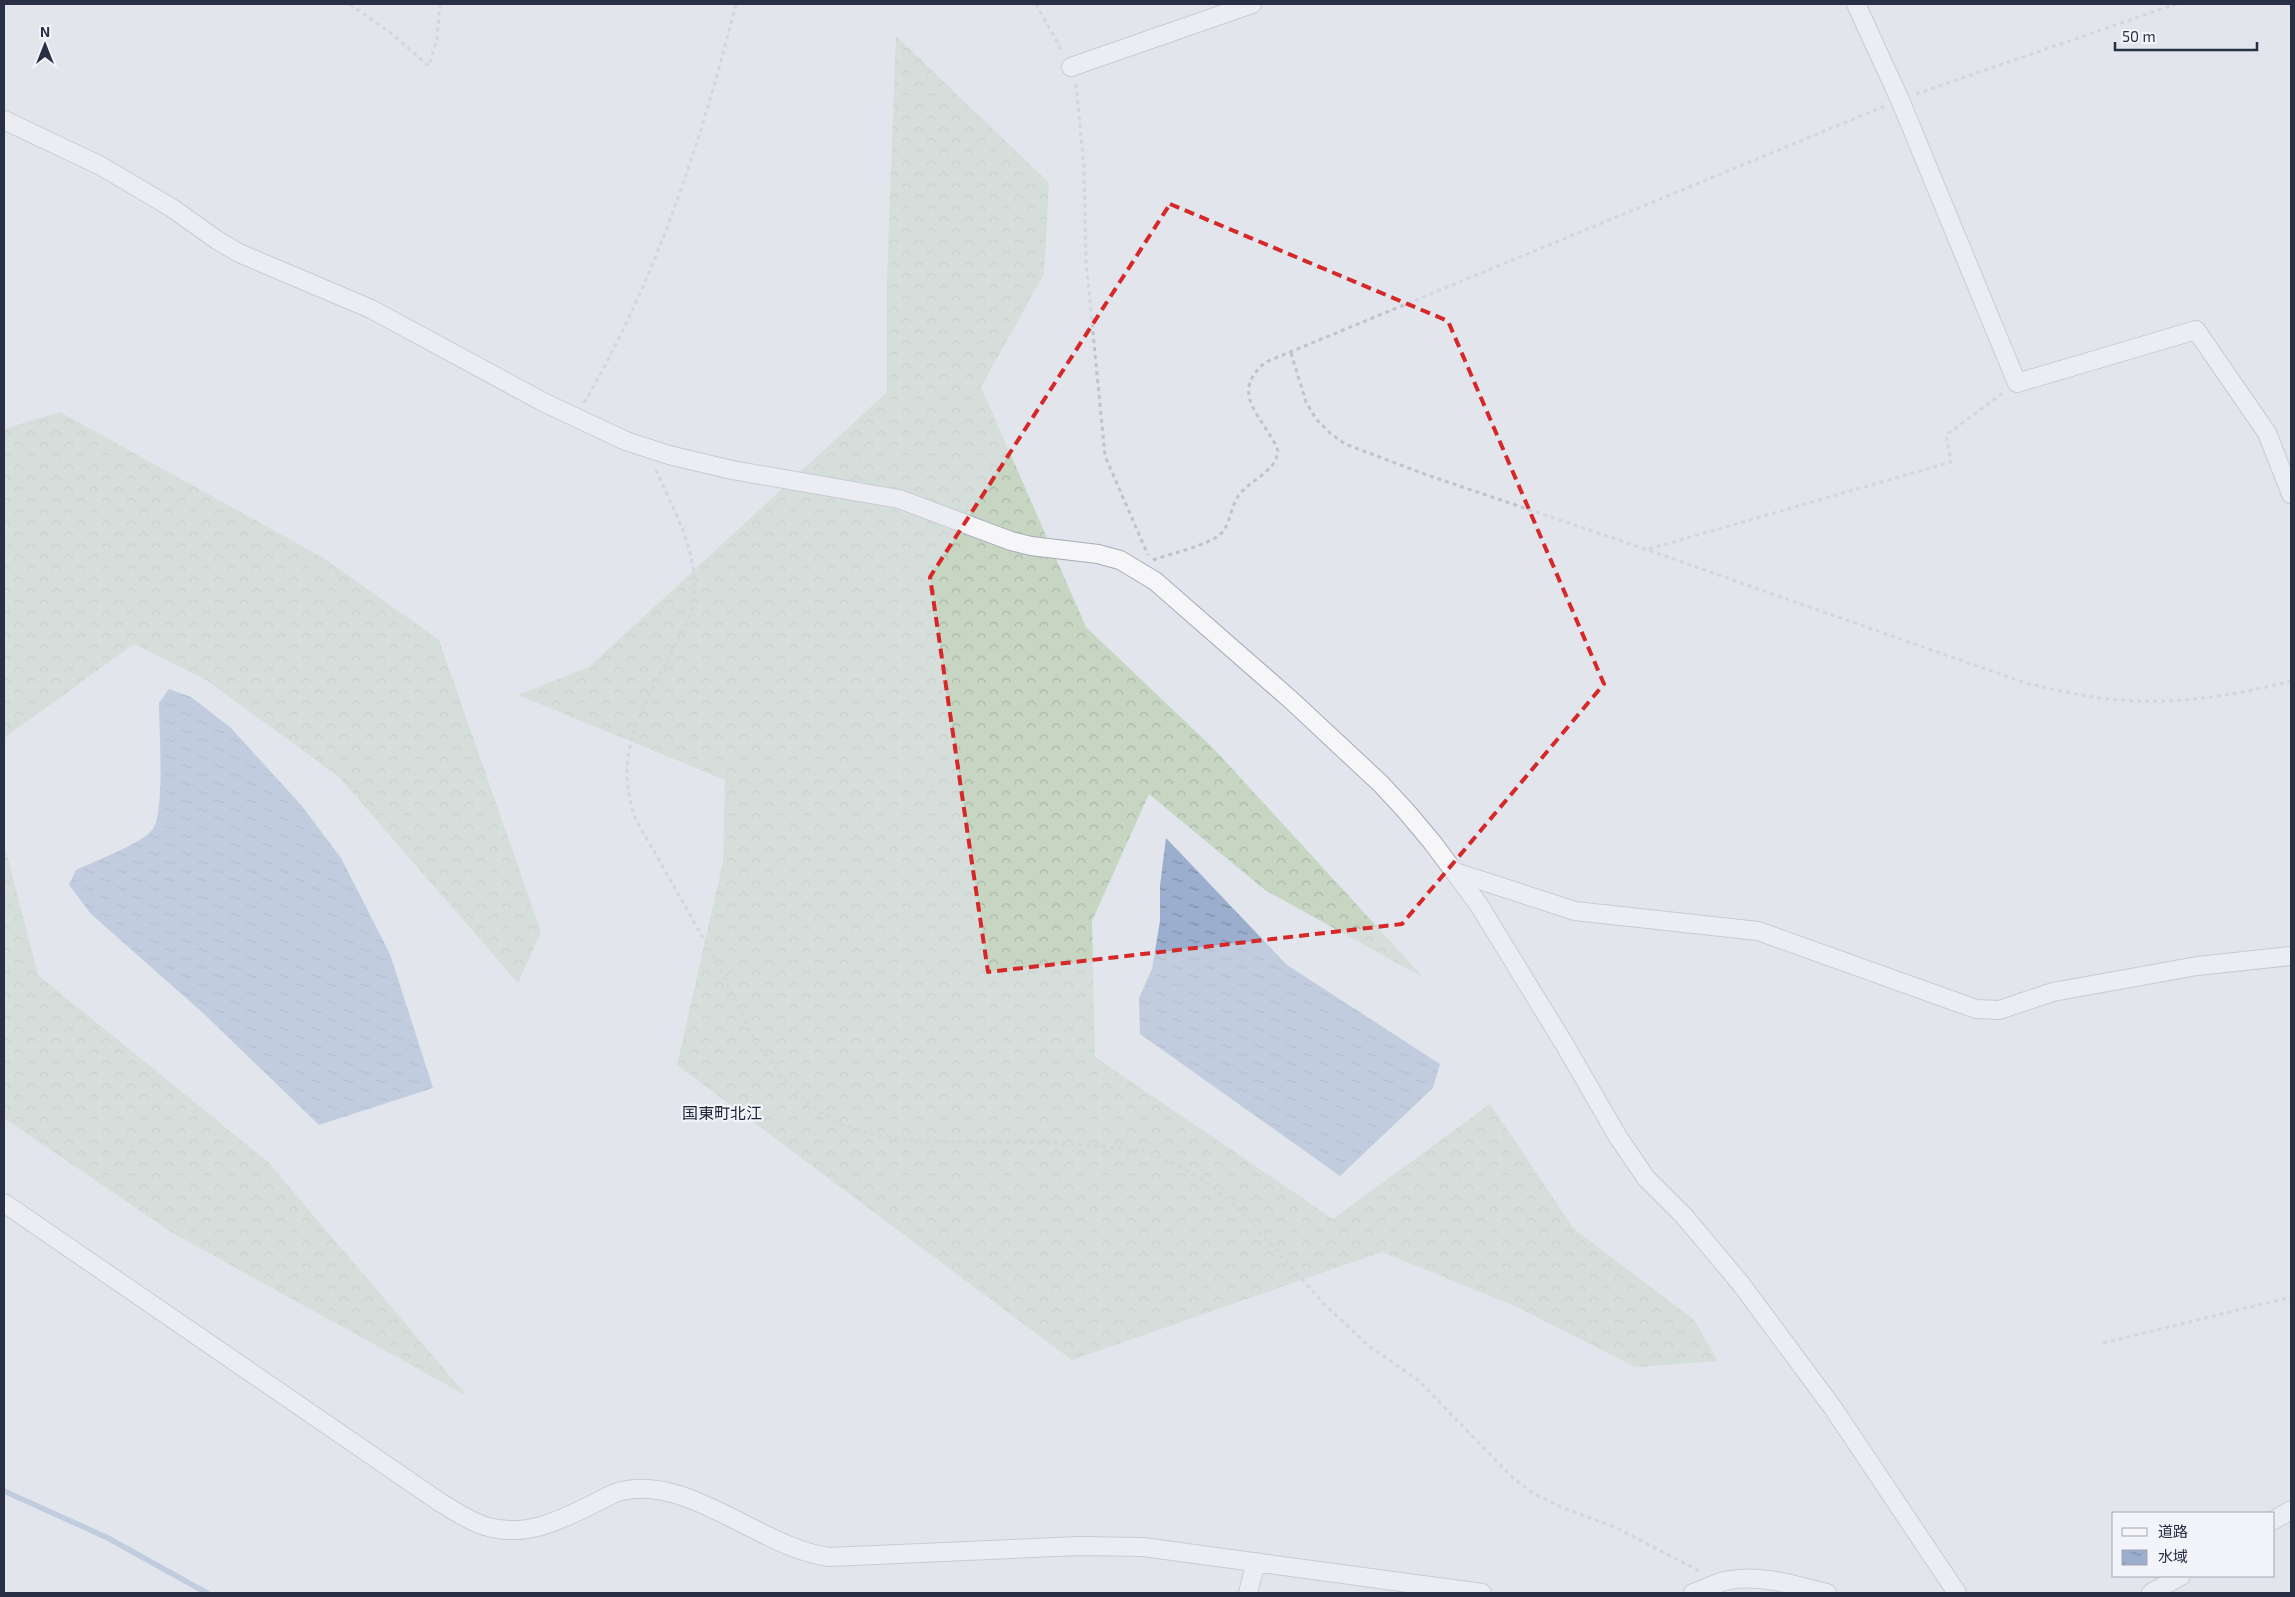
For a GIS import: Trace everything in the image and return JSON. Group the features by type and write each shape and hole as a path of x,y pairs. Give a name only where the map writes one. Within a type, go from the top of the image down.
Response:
{"street":[{"path":"1071,67 1252,4"},
{"path":"1856,4 1900,100 2017,383 2196,330 2267,433 2291,494"},
{"path":"4,120 123,178 239,253 370,309 545,403 647,449 732,470 884,495 917,505 1011,541 1031,546 1098,554 1142,564 1155,580 1381,784 1406,811 1455,872 1479,905 1566,1047 1618,1137 1646,1178 1684,1216 1746,1292 1832,1408 1957,1593"},
{"path":"1455,872 1575,911 1758,931 1976,1009 1999,1010 2053,992 2197,966 2291,956"},
{"path":"4,1203 441,1503 486,1527 498,1530 539,1528 615,1492 627,1489 652,1488 687,1497 778,1541 817,1555 829,1557 1097,1545 1143,1547 1482,1593"},
{"path":"2275,1519 2291,1510"},
{"path":"1248,1593 1256,1562"},
{"path":"2151,1593 2178,1577"},
{"path":"1693,1593 1720,1583 1754,1579 1827,1593"}],"path":[{"path":"350,4 393,35 428,66 437,38 440,4"},
{"path":"576,417 613,353 669,223 692,162 736,4"},
{"path":"1036,4 1071,67 1078,93 1084,168 1086,261 1105,456 1142,564 1216,538 1225,528 1237,497 1245,488 1273,466 1278,450 1252,409 1249,386 1252,376 1266,362 1900,100 2176,4"},
{"path":"1291,353 1306,402 1316,419 1345,444 1427,476 1648,550 2025,683 2076,694 2121,700 2165,700 2253,690 2291,681"},
{"path":"1648,550 1951,462 1946,435 2017,383"},
{"path":"647,449 691,556 694,595 687,622 648,699 629,751 627,768 629,797 634,816 710,950 756,1042 783,1079 811,1106 838,1123 870,1134 922,1141 1054,1143 1109,1147 1147,1152 1178,1165 1211,1186 1242,1212 1324,1304 1369,1346 1397,1364 1424,1385 1513,1478 1533,1492 1561,1507 1617,1528 1720,1583"},
{"path":"2103,1342 2291,1297"}],"highlighted area":[{"path":"1170,204 1448,321 1604,684 1402,924 988,972 930,577"}],"green space":[{"path":"896,36 1049,183 1044,274 981,387 1086,627 1214,749 1424,978 1265,890 1149,794 1092,921 1095,1057 1333,1219 1490,1104 1573,1228 1694,1320 1718,1361 1635,1367 1515,1306 1382,1252 1072,1360 677,1065 723,862 725,780 518,695 589,667 887,392 887,279"},
{"path":"60,412 325,559 439,640 541,932 518,983 339,777 208,681 134,644 4,738 4,429"},
{"path":"4,843 38,975 268,1162 467,1396 171,1232 4,1118"}],"water":[{"path":"169,689 191,697 231,728 302,806 341,858 390,954 433,1088 319,1125 203,1013 91,914 69,885 76,870 129,846 153,829 157,820 160,788 159,703"},
{"path":"1166,838 1287,965 1440,1064 1433,1088 1340,1176 1140,1034 1139,998 1152,969 1160,921 1160,886"}],"waterway":[{"path":"4,1491 108,1538 207,1593"}],"district":[{"name":"国東町北江","path":"722,1113"}]}
